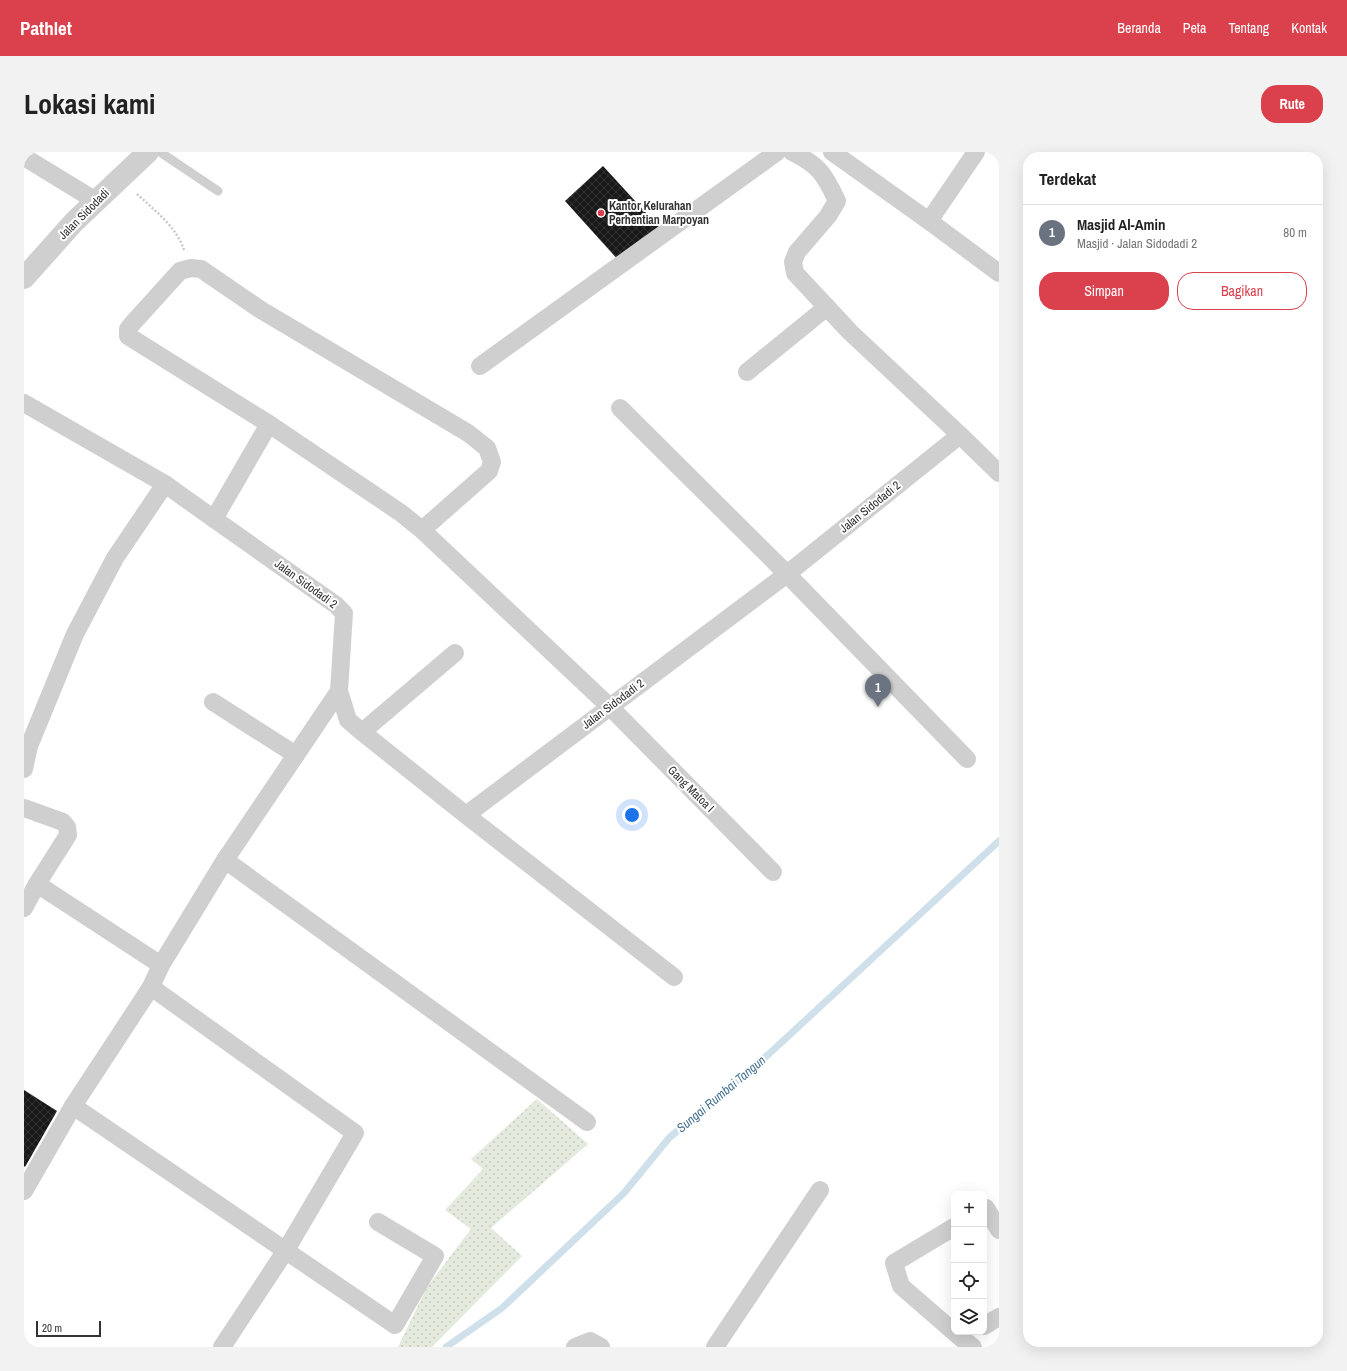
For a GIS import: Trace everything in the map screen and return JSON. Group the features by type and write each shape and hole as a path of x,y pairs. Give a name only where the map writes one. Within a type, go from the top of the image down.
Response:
{"street":[{"name":"Jalan Sidodadi","path":"24,278 74,222 148,152"},
{"path":"480,366 777,152"},
{"path":"832,152 929,221 999,274"},
{"path":"929,221 976,152"},
{"path":"799,153 820,170 830,184 838,201 828,216 797,252 793,262 795,273 850,332 999,473"},
{"path":"24,157 96,201"},
{"path":"190,268 200,269 261,310 468,433 487,448 492,462 489,471 422,530"},
{"name":"Gang Matoa I","path":"190,268 180,271 132,324 128,329 128,336 269,424 401,513 422,530 610,707 773,872"},
{"path":"747,372 827,307"},
{"name":"Jalan Sidodadi 2","path":"24,403 165,484 336,605 344,613 339,691 348,720 466,815 787,574 960,435"},
{"path":"620,408 787,574 967,759"},
{"path":"214,520 269,424"},
{"path":"24,769 29,746 75,634 115,558 165,484"},
{"path":"362,732 455,653"},
{"path":"27,1180 73,1106 151,987 161,966 225,860 339,691"},
{"path":"213,702 296,755"},
{"path":"24,808 63,822 67,827 68,835 37,884 24,908"},
{"path":"466,815 674,977"},
{"path":"225,860 587,1122"},
{"path":"37,884 161,966"},
{"path":"151,987 355,1133 286,1250 222,1347"},
{"path":"73,1106 395,1325 435,1256 378,1222"},
{"path":"714,1347 820,1190"},
{"path":"990,1206 999,1230"},
{"path":"951,1229 894,1263 901,1286 969,1339"},
{"path":"987,1324 999,1317"}],"lane":[{"path":"160,152 218,191"}],"path":[{"path":"120,178 172,227 181,242 190,268"}],"shaded area":[{"path":"537,1099 588,1144 491,1228 522,1256 432,1347 398,1347 427,1287 471,1229 445,1210 483,1169 471,1159"}],"building":[{"name":"Kantor Kelurahan Perhentian Marpoyan","path":"603,166 659,227 620,262 565,201"},
{"path":"24,1090 57,1111 25,1167 24,1166"}],"waterway":[{"name":"Sungai Rumbai Tangun","path":"446,1347 502,1308 624,1193 669,1138 770,1053 999,841"}],"place":[{"name":"Kantor Kelurahan Perhentian Marpoyan","path":"601,213"},
{"name":"Masjid Al-Amin","path":"878,707"}]}
